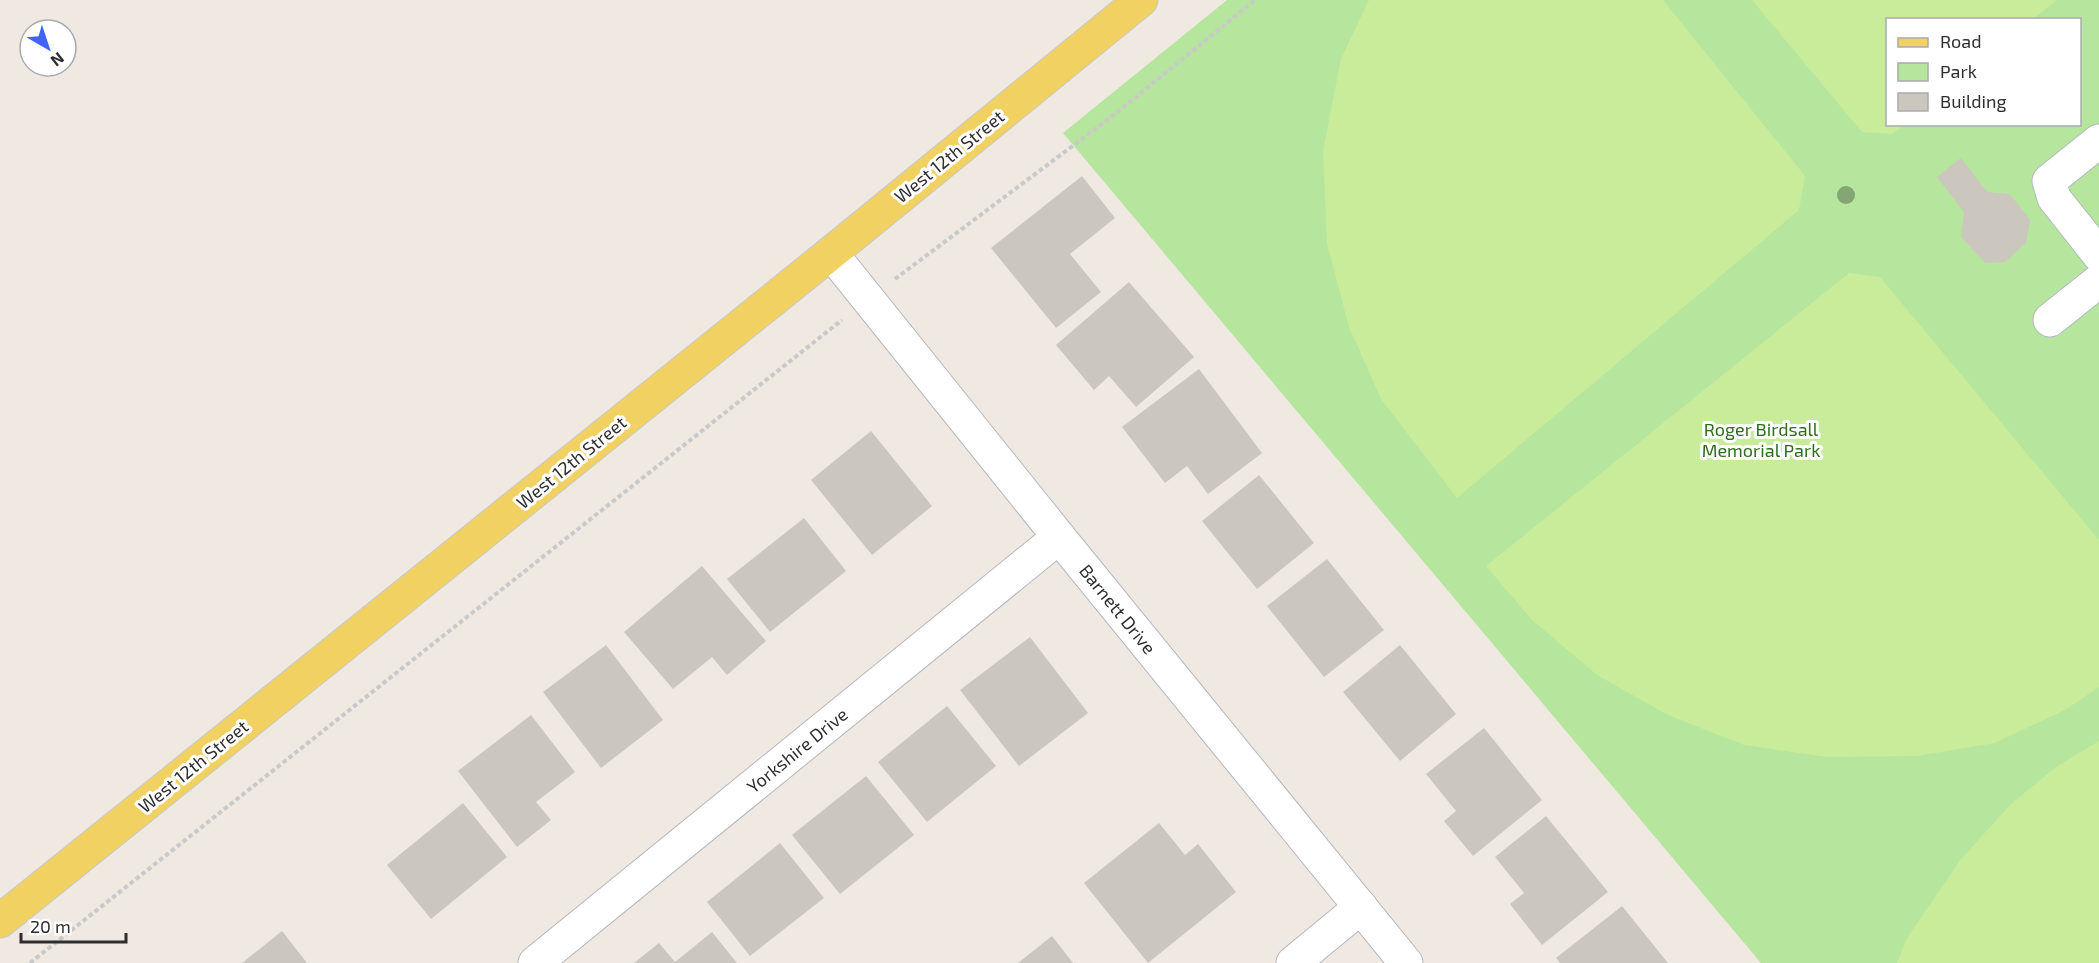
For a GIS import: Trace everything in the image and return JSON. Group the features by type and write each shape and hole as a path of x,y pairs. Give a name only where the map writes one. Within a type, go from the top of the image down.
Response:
{"main road":[{"name":"West 12th Street","path":"0,921 831,253 1141,0"}],"street":[{"path":"2099,141 2049,181 2054,198 2099,255"},
{"name":"Barnett Drive","path":"831,253 1406,963"},
{"path":"2050,320 2099,281"},
{"name":"Yorkshire Drive","path":"535,963 1059,537"},
{"path":"1293,963 1361,907"}],"path":[{"path":"30,963 868,300 1110,118 1255,0"}],"green space":[{"name":"Roger Birdsall Memorial Park","path":"1227,0 2099,0 2099,963 1761,963 1063,133"},
{"path":"1369,0 1663,0 1805,176 1799,210 1457,498 1381,399 1349,327 1327,243 1323,151 1341,59"},
{"path":"1752,0 2057,0 2034,18 1886,18 1886,126 1903,126 1892,134 1862,132"},
{"path":"1849,273 1880,277 2099,540 2099,687 2065,710 1995,743 1917,756 1827,757 1744,745 1668,715 1597,675 1531,619 1486,566"},
{"path":"2099,741 2099,963 1897,963 1907,938 1961,859 2011,804 2056,767"}],"building":[{"path":"1961,158 1987,192 2010,194 2030,220 2026,243 2005,262 1985,263 1961,237 1964,212 1937,177"},
{"path":"1082,176 1115,218 1070,254 1101,292 1056,328 991,248"},
{"path":"1129,282 1194,357 1136,407 1109,376 1094,390 1056,345"},
{"path":"1199,369 1262,453 1208,494 1187,466 1165,483 1122,427"},
{"path":"871,431 932,506 872,555 811,480"},
{"path":"1259,475 1314,543 1257,589 1202,521"},
{"path":"804,518 846,571 770,632 727,579"},
{"path":"1327,559 1384,630 1324,677 1267,606"},
{"path":"702,566 766,641 727,675 712,657 673,689 624,632"},
{"path":"1030,637 1088,713 1019,766 960,690"},
{"path":"606,645 663,720 601,768 543,692"},
{"path":"1400,645 1456,714 1400,761 1343,692"},
{"path":"947,706 996,766 927,822 878,762"},
{"path":"531,715 575,772 536,802 551,820 517,847 458,771"},
{"path":"1484,728 1542,800 1473,856 1444,821 1456,811 1426,774"},
{"path":"866,776 914,835 840,894 792,835"},
{"path":"463,803 507,857 431,919 387,865"},
{"path":"1546,816 1608,892 1542,945 1510,904 1524,893 1495,857"},
{"path":"1159,823 1185,855 1198,844 1236,892 1148,963 1084,883"},
{"path":"780,843 824,898 750,956 707,902"},
{"path":"1622,906 1668,963 1560,963 1556,958"},
{"path":"282,931 307,963 242,963"},
{"path":"712,932 737,963 634,963 659,943 675,962"},
{"path":"1052,936 1073,963 1018,963"}]}
